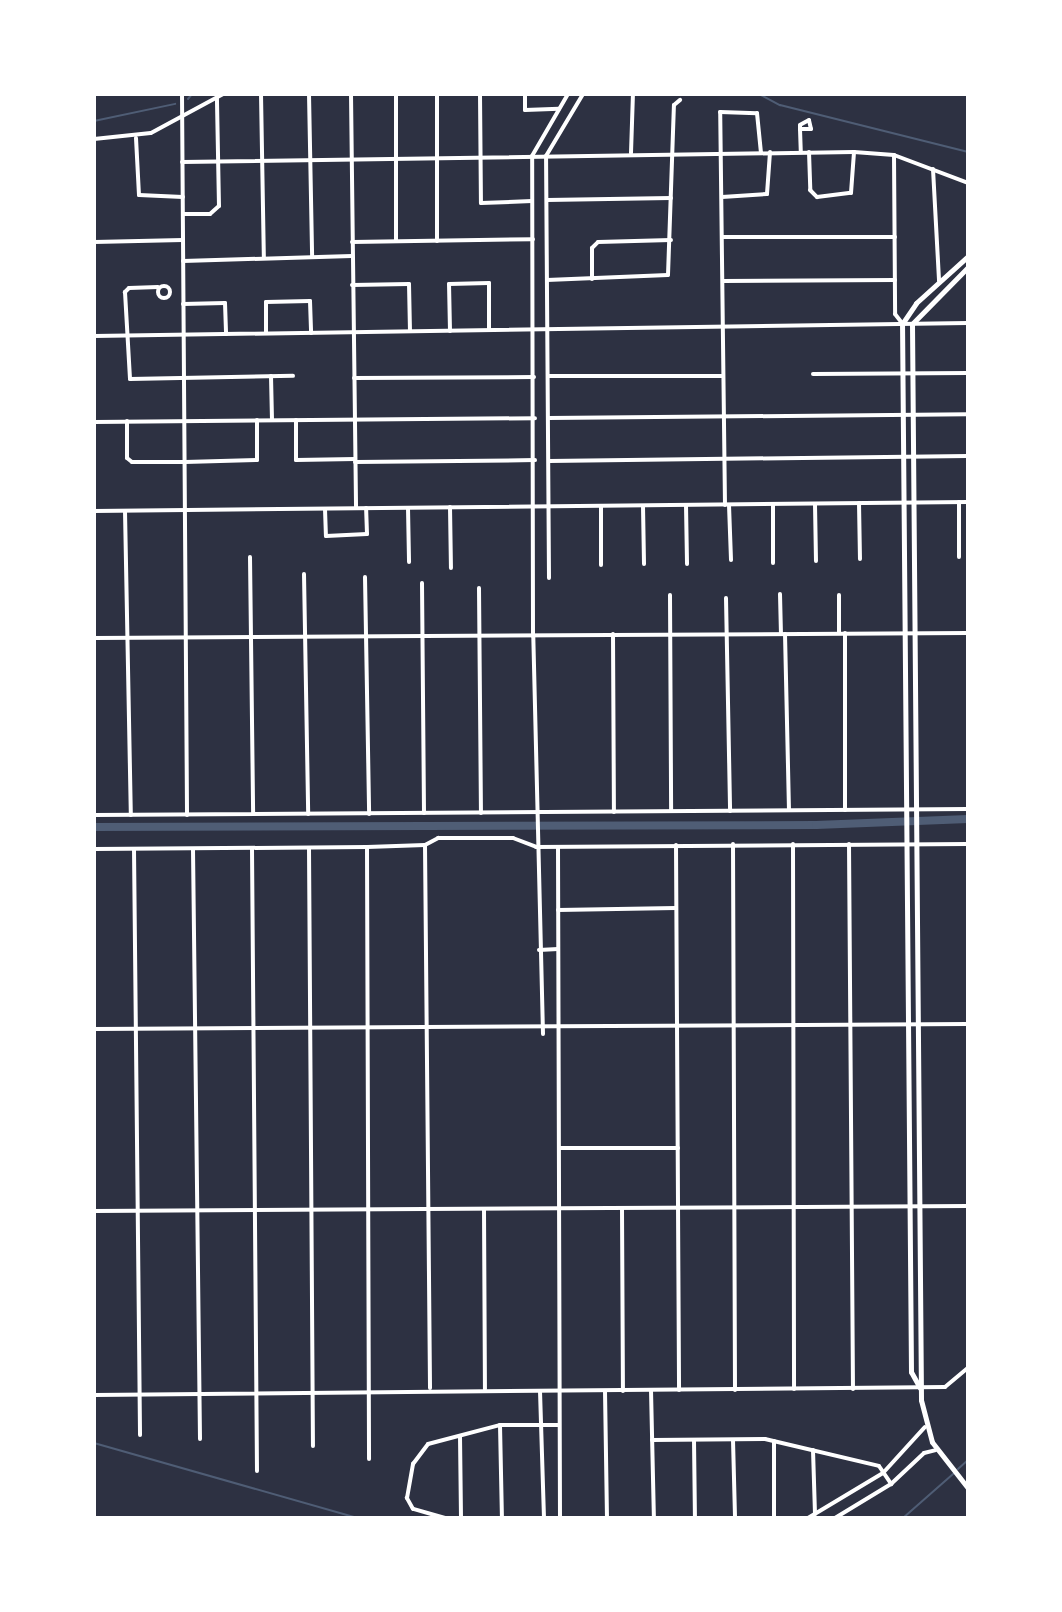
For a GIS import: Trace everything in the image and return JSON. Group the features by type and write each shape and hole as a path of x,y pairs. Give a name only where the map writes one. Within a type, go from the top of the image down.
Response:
{"street":[{"path":"182,94 187,815"},
{"path":"94,139 136,137 182,119 223,94"},
{"path":"261,94 264,258"},
{"path":"309,94 312,257"},
{"path":"351,94 356,508"},
{"path":"396,94 396,241"},
{"path":"437,94 437,241"},
{"path":"480,94 481,203 532,201"},
{"path":"525,94 525,110 559,109"},
{"path":"543,1034 533,636 536,507 532,156 568,94"},
{"path":"549,578 546,156 583,94"},
{"path":"631,153 633,94"},
{"path":"183,214 217,209 217,98"},
{"path":"547,280 663,279 671,268 674,105 680,100"},
{"path":"731,560 724,458 720,112 757,113 761,153"},
{"path":"800,129 801,152"},
{"path":"136,137 139,195 183,197"},
{"path":"722,197 767,194 770,152"},
{"path":"809,152 810,190 817,197 851,193 854,152"},
{"path":"182,162 854,152 894,155 968,183"},
{"path":"894,155 895,314 902,324 903,373 911,1372 920,1388"},
{"path":"933,169 939,281"},
{"path":"547,200 671,198"},
{"path":"94,231 94,242 183,240"},
{"path":"722,237 895,237"},
{"path":"352,242 533,239"},
{"path":"592,280 592,248 598,242 671,240"},
{"path":"183,261 352,256"},
{"path":"902,324 939,281 968,256"},
{"path":"967,1488 936,1450 925,1427 920,1388 912,324 968,267"},
{"path":"723,281 895,280"},
{"path":"450,331 449,284 489,283 489,330"},
{"path":"352,285 409,284 410,331"},
{"path":"158,287 129,288 125,292 130,379 293,376"},
{"path":"266,333 266,302 310,301 311,333"},
{"path":"183,304 225,303 226,334"},
{"path":"94,336 968,323"},
{"path":"813,374 968,373"},
{"path":"271,376 272,420"},
{"path":"548,376 723,376"},
{"path":"354,378 534,377"},
{"path":"548,418 968,414"},
{"path":"94,422 535,418"},
{"path":"127,421 127,458 132,462 185,462 257,460 257,420"},
{"path":"296,420 296,460 535,460"},
{"path":"549,461 968,456"},
{"path":"959,502 959,557"},
{"path":"94,511 968,502"},
{"path":"859,503 860,559"},
{"path":"773,504 773,563"},
{"path":"815,504 816,561"},
{"path":"686,505 687,564"},
{"path":"601,506 601,565"},
{"path":"643,506 644,564"},
{"path":"450,507 451,568"},
{"path":"325,509 326,536 367,534 366,508"},
{"path":"408,508 409,562"},
{"path":"125,511 131,815"},
{"path":"250,557 253,814"},
{"path":"304,574 308,814"},
{"path":"365,577 369,814"},
{"path":"422,583 424,813"},
{"path":"479,588 481,813"},
{"path":"780,594 789,810"},
{"path":"670,595 671,811"},
{"path":"839,595 845,810"},
{"path":"726,598 730,811"},
{"path":"94,638 968,633"},
{"path":"613,634 614,812"},
{"path":"94,815 789,810 916,812 968,809"},
{"path":"94,849 367,847 425,845 438,838 513,838 536,847 968,844"},
{"path":"733,844 735,1390"},
{"path":"793,844 794,1389"},
{"path":"849,844 853,1389"},
{"path":"425,845 430,1388"},
{"path":"676,845 679,1390"},
{"path":"367,847 369,1459"},
{"path":"558,847 560,1209 557,1391 560,1518"},
{"path":"309,848 313,1446"},
{"path":"134,849 140,1435"},
{"path":"193,849 200,1439"},
{"path":"252,849 257,1471"},
{"path":"558,910 676,908"},
{"path":"539,950 558,949"},
{"path":"94,1029 968,1024"},
{"path":"560,1148 678,1148"},
{"path":"94,1211 968,1206"},
{"path":"622,1208 623,1391"},
{"path":"484,1209 485,1389"},
{"path":"94,1395 430,1388 623,1391 920,1388 951,1386 968,1368"},
{"path":"651,1390 654,1518"},
{"path":"540,1391 544,1518"},
{"path":"605,1391 607,1518"},
{"path":"445,1518 409,1504 419,1453 428,1444 500,1425 558,1425"},
{"path":"500,1425 502,1518"},
{"path":"808,1518 883,1473 925,1427"},
{"path":"460,1435 461,1518"},
{"path":"733,1439 735,1518"},
{"path":"652,1440 774,1441 879,1466 891,1484"},
{"path":"694,1440 695,1518"},
{"path":"774,1441 774,1518"},
{"path":"813,1450 815,1514"},
{"path":"835,1518 891,1484 924,1453 936,1450"}],"waterway":[{"path":"188,99 192,94"},
{"path":"759,94 780,105 968,152"},
{"path":"94,121 175,104"},
{"path":"94,827 816,825 968,819"},
{"path":"94,1443 357,1518"},
{"path":"958,1469 968,1460"},
{"path":"903,1518 953,1474"}]}
